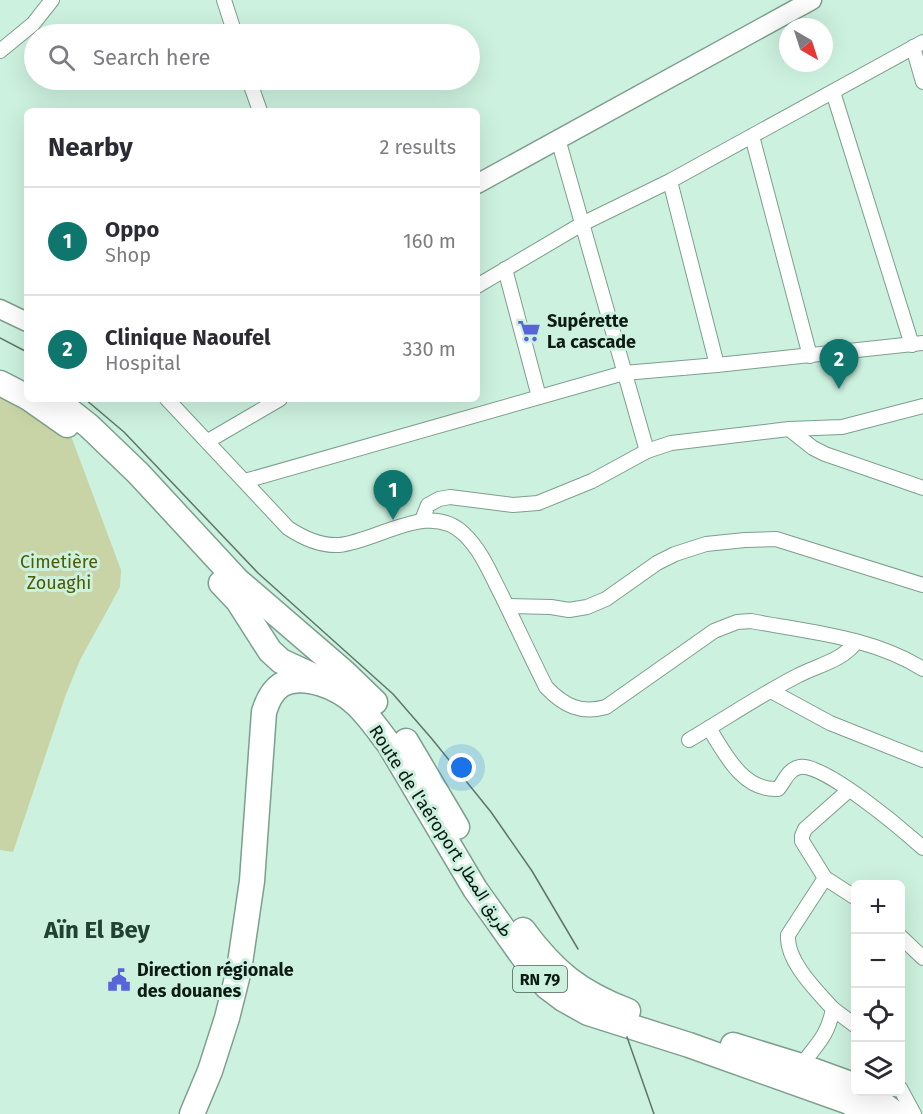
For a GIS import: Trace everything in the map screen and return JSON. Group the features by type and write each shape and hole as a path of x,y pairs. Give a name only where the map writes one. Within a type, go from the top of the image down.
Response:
{"highway":[{"path":"0,367 24,379"},
{"path":"0,382 24,396"},
{"path":"33,402 86,441 164,522 238,601 270,651 281,661 314,675 335,688"},
{"name":"Route de l'aéroport طريق المطار","path":"59,402 89,426 138,473 237,580 344,672 393,723 429,778 464,840 519,924 539,952 561,974 585,992 634,1013 801,1066 851,1085"},
{"name":"Route de l'aéroport طريق المطار","path":"192,1114 228,1018 239,970 252,882 264,712 274,691 282,684 300,681 335,688 355,703 389,744 475,889 547,987 588,1013 849,1102 868,1114"},
{"path":"872,1096 896,1114"}],"street":[{"path":"33,24 52,0"},
{"path":"224,0 232,24"},
{"path":"480,182 812,0"},
{"path":"0,51 24,31"},
{"path":"480,284 582,224 670,181 918,44 923,82"},
{"path":"253,90 259,108"},
{"path":"244,481 624,373 717,366 917,344 833,92"},
{"path":"752,136 810,356"},
{"path":"558,139 647,451"},
{"path":"670,181 717,366"},
{"path":"505,269 538,397"},
{"path":"0,309 24,321"},
{"path":"170,402 288,528 301,537 321,544 338,545 365,540 422,520 446,522 463,533 483,557 546,687 556,698 584,710 606,707 714,631 736,622 751,621 880,648 923,669"},
{"path":"208,441 275,402"},
{"path":"422,520 428,505 450,496 513,505 538,502 617,469 647,451 671,442 789,429 842,427 923,406"},
{"path":"789,429 813,448 825,454 923,488"},
{"path":"507,606 551,607 569,610 587,607 606,599 657,563 675,554 706,544 745,540 776,539 923,585"},
{"path":"689,740 798,676 842,656 856,642"},
{"path":"771,691 830,723 923,760"},
{"path":"709,728 731,764 748,780 764,788 778,789 794,769 810,766 869,802 923,848"},
{"path":"849,790 805,829 802,841 825,878 851,895"},
{"path":"825,878 788,935 788,945 791,957 833,1008 851,1023"},
{"path":"905,941 923,958"},
{"path":"801,1066 826,1032 833,1008"},
{"path":"904,1096 914,1114"}],"green space":[{"name":"Cimetière Zouaghi","path":"0,380 24,397 24,402 31,402 68,428 121,570 120,587 80,660 65,697 13,852 0,850"}],"tram line":[{"path":"0,338 24,350"},
{"path":"89,402 124,432 258,573 393,694 491,812 532,871 578,949"},
{"path":"627,1037 654,1114"}],"place":[{"name":"Supérette La cascade","path":"529,331"},
{"name":"Clinique Naoufel","path":"839,389"},
{"name":"Oppo","path":"393,520"},
{"name":"Direction régionale des douanes","path":"119,980"}],"district":[{"name":"Aïn El Bey","path":"97,930"}]}
